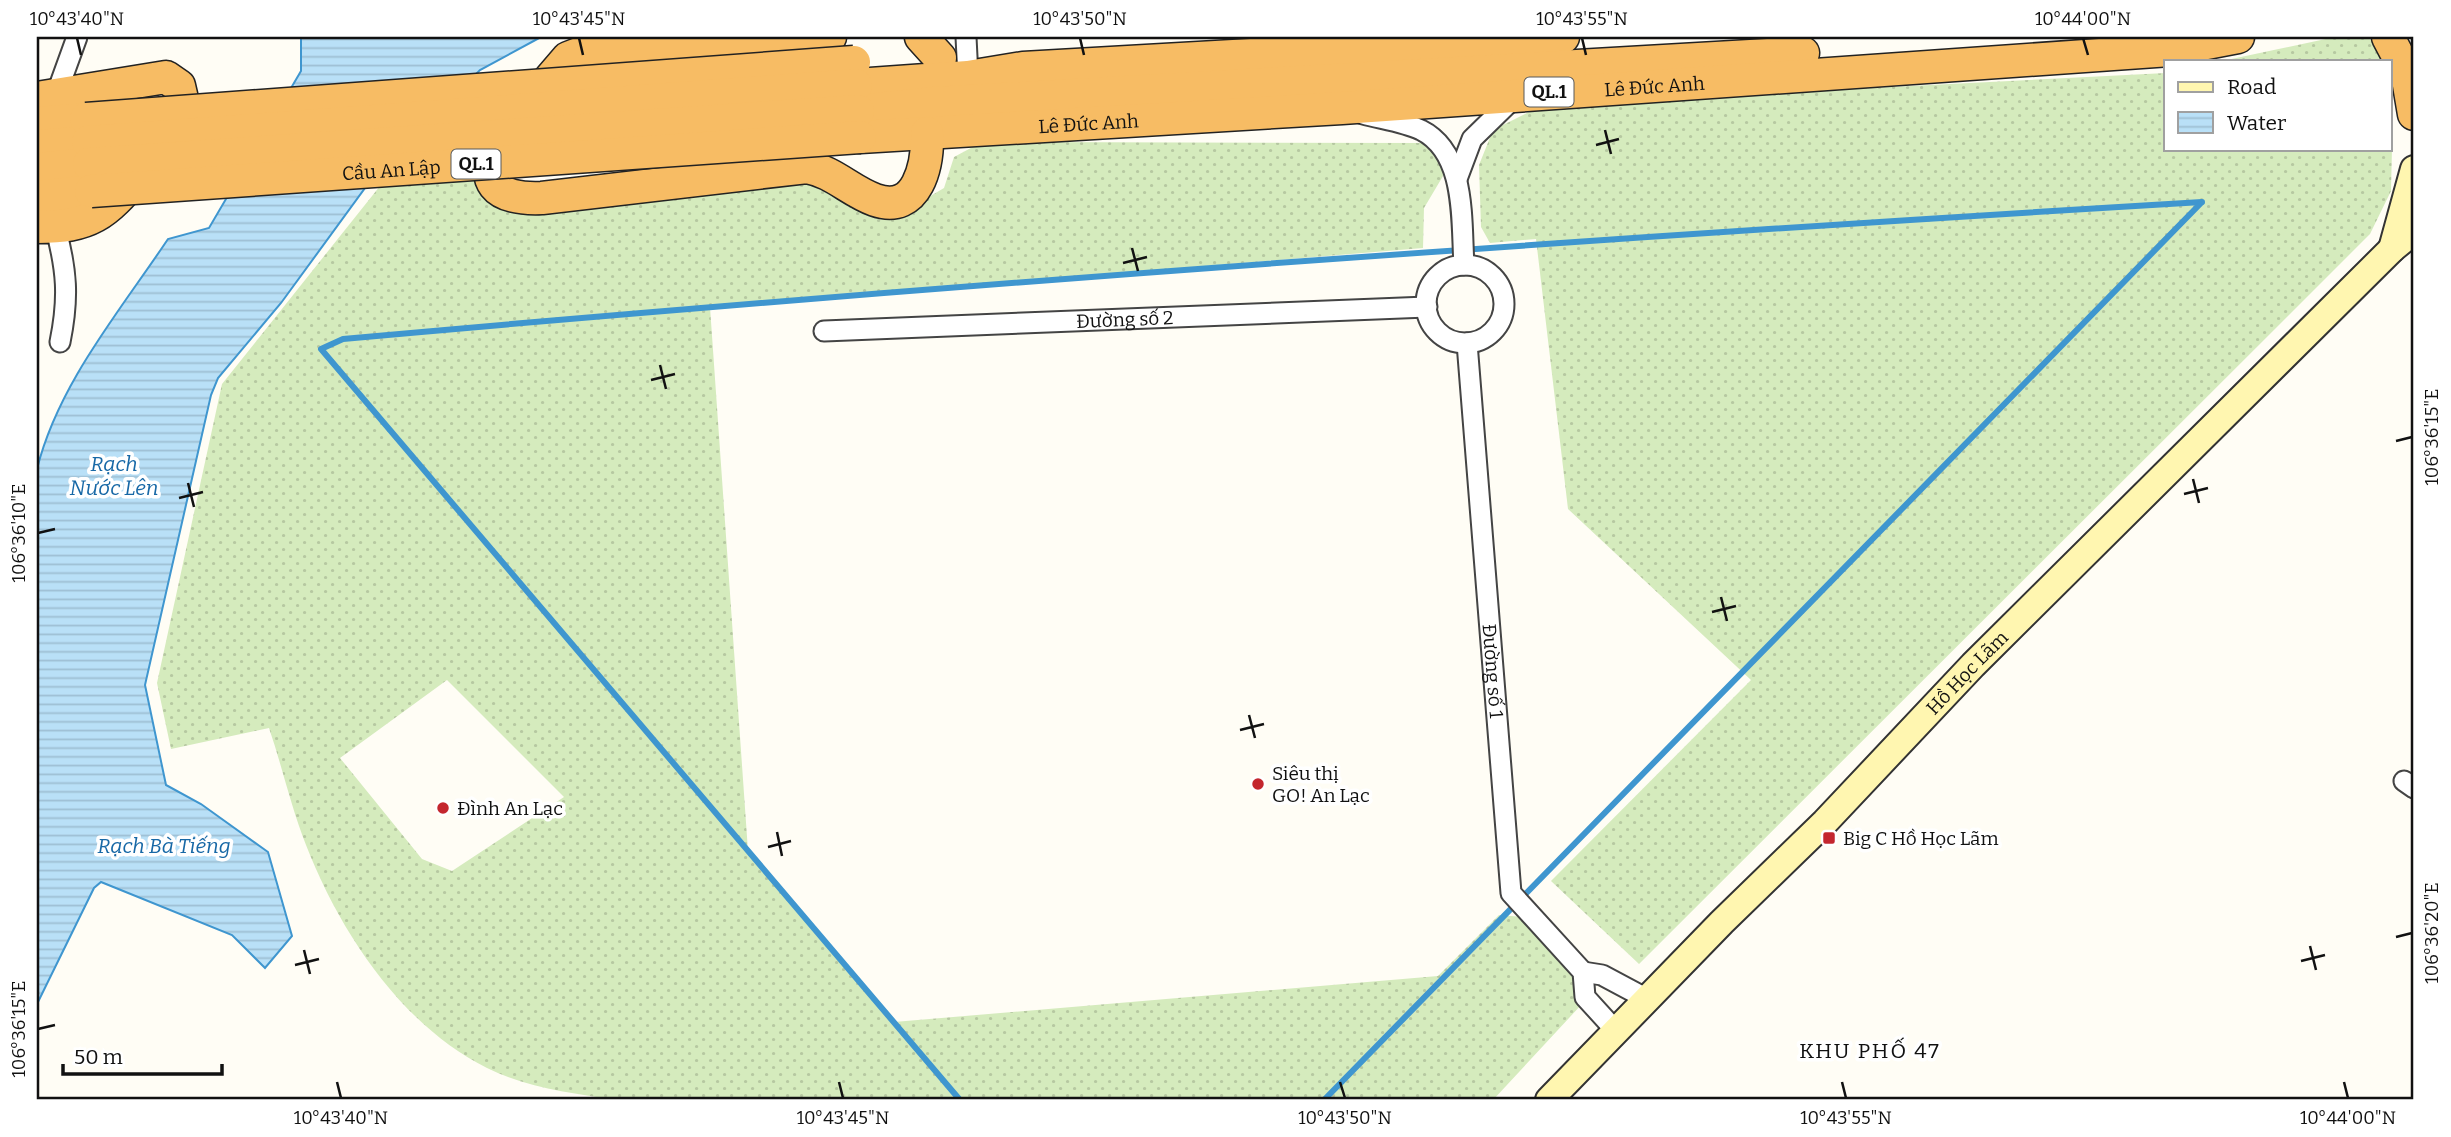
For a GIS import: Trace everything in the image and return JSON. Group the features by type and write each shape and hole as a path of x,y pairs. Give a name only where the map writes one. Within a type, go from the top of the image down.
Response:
{"highway":[{"path":"830,37 808,44 595,50 568,58 513,122 491,158 493,182 502,193 527,198 807,167 834,175 873,200 898,202 911,196 919,185 926,161 927,133"},
{"name":"QL.1","path":"1316,50 1360,37"},
{"name":"QL.1","path":"37,169 88,154 857,99 949,54 1024,68 1563,37"},
{"name":"Lê Đức Anh","path":"857,99 933,103 2082,37"},
{"name":"Lê Đức Anh","path":"857,99 927,133 1342,108 2157,51 2238,37"},
{"path":"2388,37 2407,73 2414,114"},
{"path":"46,97 166,77 179,86 182,99 161,142 111,206 89,221 46,227"},
{"name":"Cầu An Lập","path":"88,154 857,99"},
{"name":"QL.1","path":"37,123 88,154"},
{"name":"QL.1","path":"37,146 88,154"},
{"name":"QL.1","path":"37,197 88,154"}],"main road":[{"name":"Hồ Học Lãm","path":"2392,249 2414,169"},
{"name":"Hồ Học Lãm","path":"1549,1100 1825,822 1973,665 2392,249 2414,231"}],"street":[{"path":"46,97 77,37"},
{"path":"1457,179 1472,139 1518,94"},
{"path":"1342,108 1420,130 1438,142 1457,179 1464,265"},
{"path":"46,227 66,280 67,306 60,342"},
{"path":"1464,265 1489,273 1504,296 1500,322 1481,340 1467,343 1444,337 1429,318 1427,307 1433,283 1452,267 1464,265"},
{"name":"Đường số 2","path":"824,331 1427,307"},
{"name":"Đường số 1","path":"1467,343 1511,893 1583,972 1586,997 1616,1031"},
{"path":"1583,972 1602,975 1647,999"}],"green space":[{"path":"2335,37 2368,37 2379,50 2382,60 2227,60"},
{"path":"2164,73 2164,150 2392,150 2391,191 2370,234 1639,964 1551,881 1751,680 1568,509 1536,239 1490,243 1481,227 1479,165 1493,130 1533,110 1558,104"},
{"path":"982,142 1426,143 1446,171 1424,208 1423,248 710,307 748,851 894,1022 1438,976 1499,915 1523,917 1580,976 1582,1004 1493,1100 616,1100 534,1085 487,1068 456,1050 427,1027 377,973 320,878 301,831 269,728 171,749 157,683 222,384 380,186 479,178 494,201 825,177 895,217 944,188 954,157","holes":["447,680 564,797 452,871 422,859 340,758"]}],"water":[{"name":"Rạch Nước Lên","path":"301,37 541,37 480,70 368,184 281,303 218,378 211,395 145,685 166,785 201,804 268,852 292,936 265,968 232,935 101,882 94,888 37,1004 37,469 47,438 75,378 168,239 209,228 301,71"}],"waterway":[{"path":"960,1100 321,349 343,339 1039,281 1737,231 2202,202"},
{"path":"1324,1100 2201,203"}],"place":[{"name":"Siêu thị GO! An Lạc","path":"1258,784"},
{"name":"Đình An Lạc","path":"443,808"},
{"name":"Big C Hồ Học Lãm","path":"1829,838"}],"district":[{"name":"KHU PHỐ 47","path":"1870,1051"}],"water label":[{"name":"Rạch Bà Tiếng","path":"164,846"}]}
